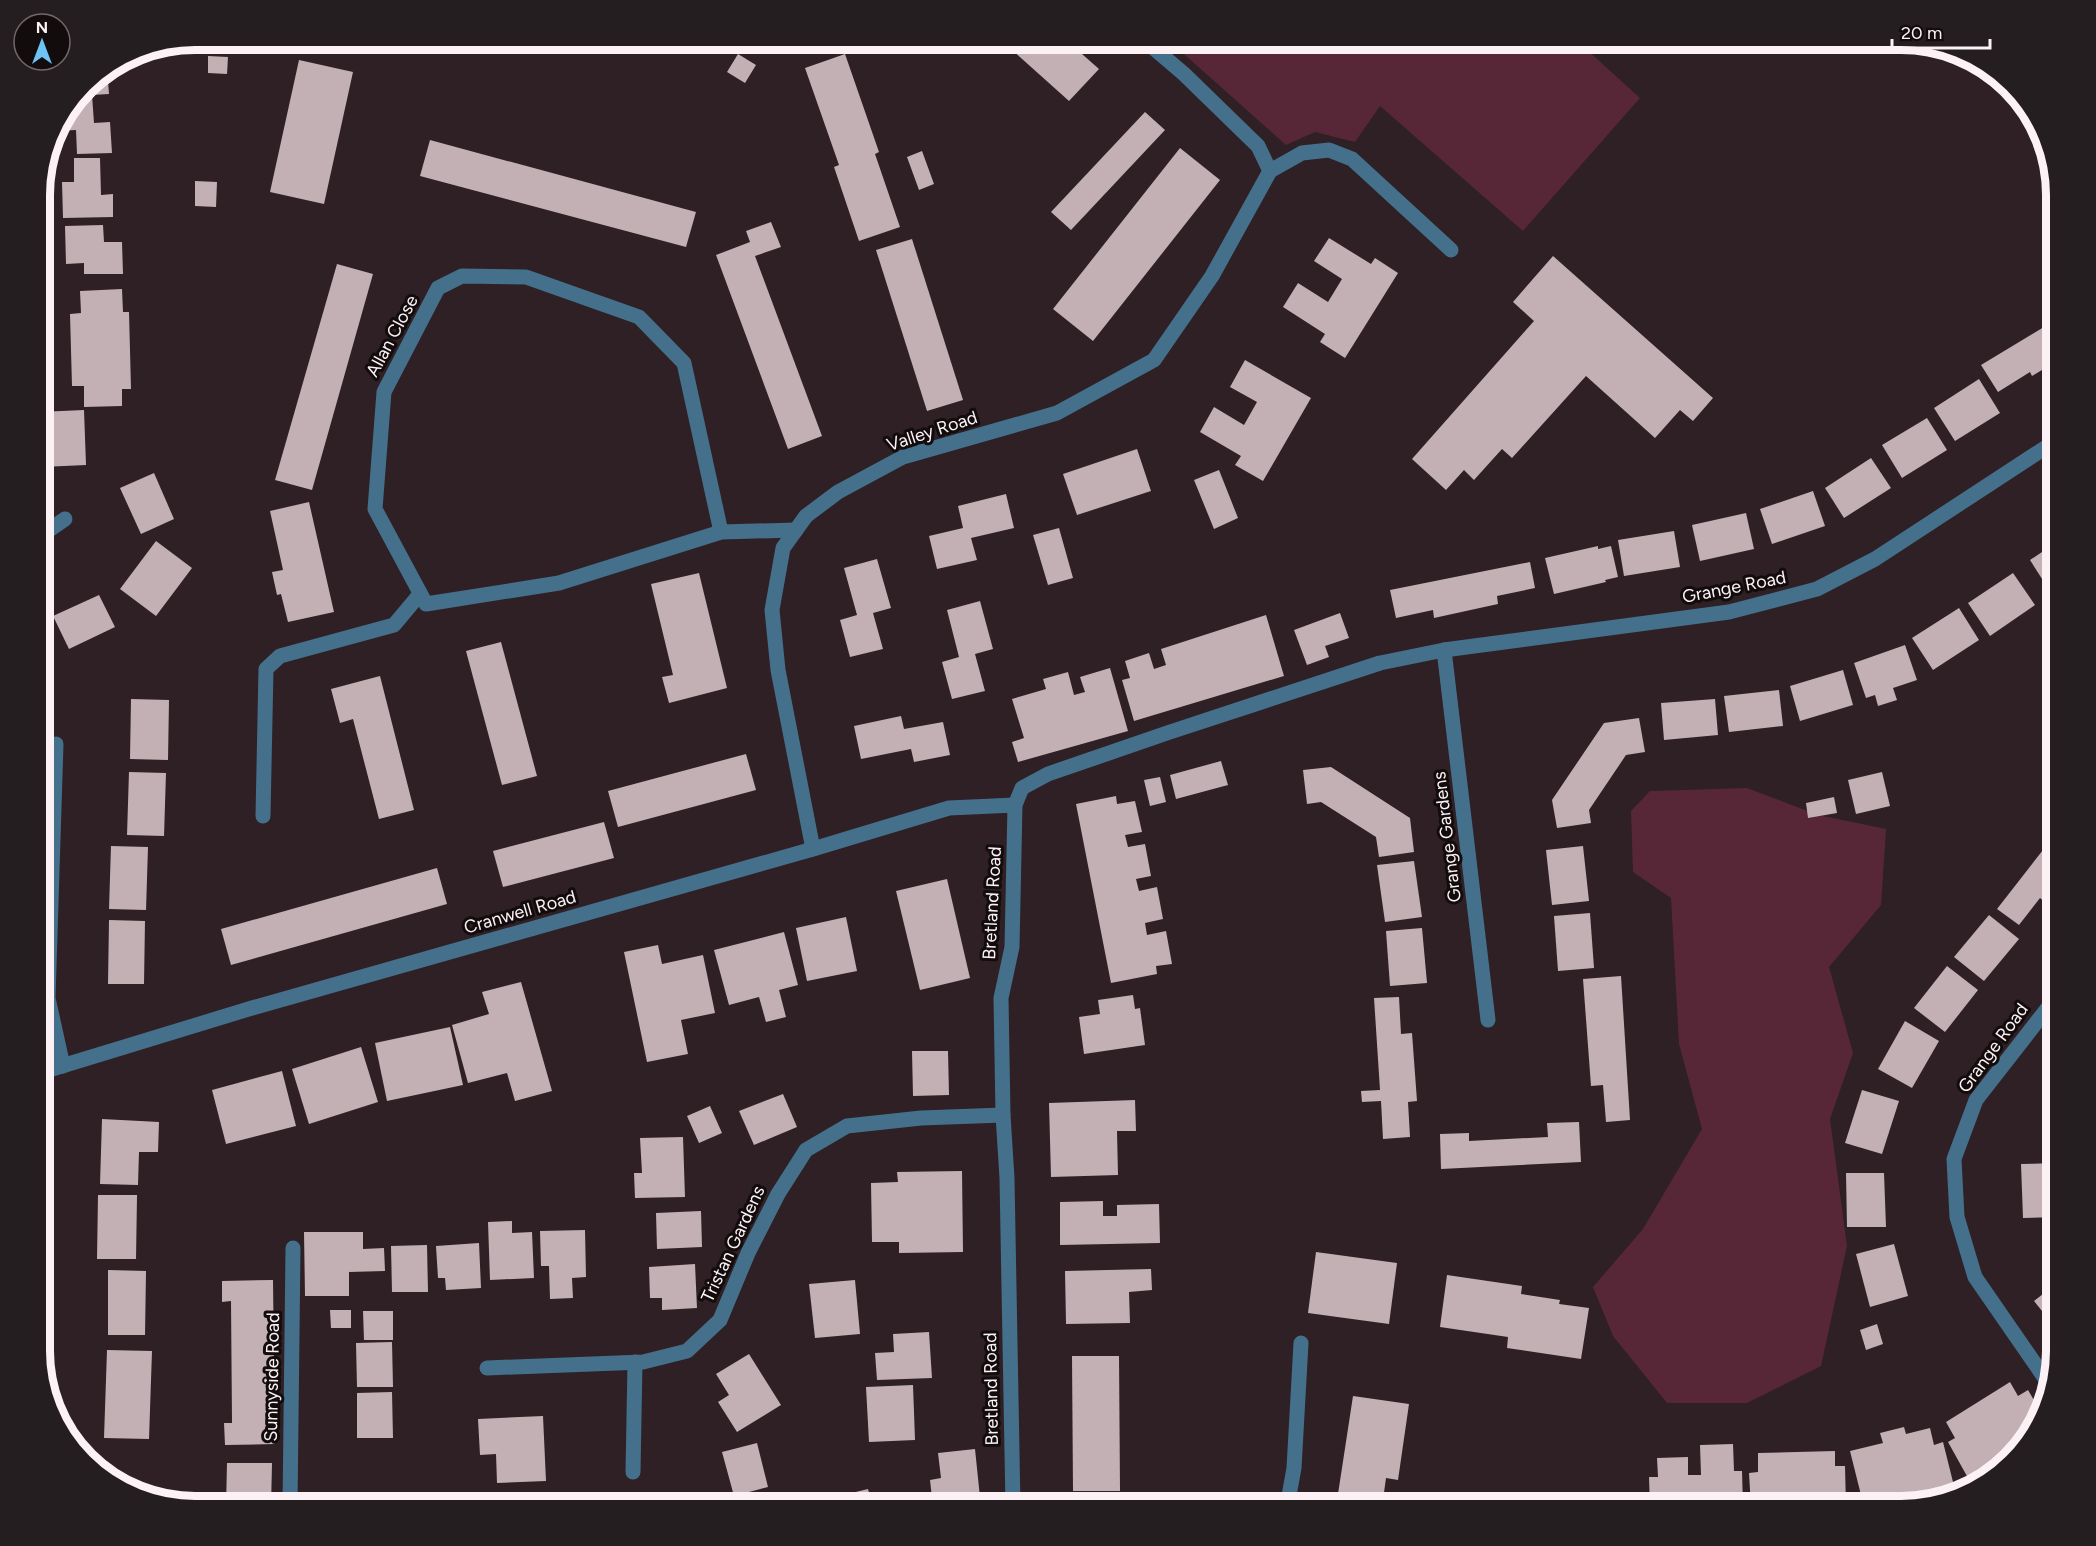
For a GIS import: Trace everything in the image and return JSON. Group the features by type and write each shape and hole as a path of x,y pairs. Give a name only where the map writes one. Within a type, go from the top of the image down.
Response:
{"street":[{"path":"1156,50 1258,146 1270,171 1302,153 1329,150 1352,159 1451,250"},
{"name":"Valley Road","path":"813,849 778,670 772,610 783,548 806,516 838,492 903,457 1057,413 1154,360 1212,276 1270,171"},
{"name":"Allan Close","path":"420,594 375,509 384,393 438,288 462,276 526,277 639,317 684,363 721,532"},
{"name":"Grange Road","path":"1016,805 1022,788 1048,774 1167,732 1380,663 1444,650 1729,612 1817,589 1875,559 2046,447"},
{"path":"50,530 66,519"},
{"path":"263,816 266,669 280,656 394,625 420,594 426,604 559,583 721,532 796,530"},
{"name":"Grange Gardens","path":"1444,650 1488,1020"},
{"path":"50,934 56,744"},
{"name":"Cranwell Road","path":"50,1070 252,1008 813,849 949,808 1016,805"},
{"name":"Bretland Road","path":"1013,1496 1001,998 1012,947 1016,805"},
{"path":"50,1007 63,1066"},
{"name":"Grange Road","path":"2044,1377 1975,1277 1957,1217 1954,1159 1976,1100 2046,1010"},
{"name":"Tristan Gardens","path":"487,1368 635,1362 687,1351 720,1320 748,1253 777,1194 806,1150 847,1126 921,1118 1003,1115"},
{"name":"Sunnyside Road","path":"290,1496 293,1248"},
{"path":"1289,1496 1294,1468 1301,1343"},
{"path":"633,1472 635,1362"}],"shaded area":[{"path":"1179,50 1587,50 1640,98 1523,231 1380,106 1355,142 1315,132 1286,145"},
{"path":"1747,788 1818,815 1886,829 1881,905 1829,967 1853,1053 1830,1119 1847,1246 1821,1366 1747,1403 1667,1403 1613,1336 1593,1287 1643,1229 1702,1129 1679,1044 1671,898 1633,872 1631,811 1650,791"}],"building":[{"path":"1012,50 1077,50 1099,69 1069,101"},
{"path":"738,54 756,65 745,83 727,72"},
{"path":"845,54 879,152 875,154 900,227 859,241 834,167 839,165 805,68"},
{"path":"208,56 228,57 227,74 208,73"},
{"path":"299,60 353,72 324,204 270,192"},
{"path":"108,79 109,94 92,95 94,123 110,122 112,153 77,154 76,130 65,131 85,99"},
{"path":"1145,112 1165,130 1071,230 1051,212"},
{"path":"430,140 696,212 686,247 420,176"},
{"path":"1180,148 1220,180 1093,341 1053,309"},
{"path":"922,151 934,184 919,190 907,157"},
{"path":"74,158 100,158 101,195 113,194 113,217 63,218 62,182 74,182"},
{"path":"195,181 217,182 216,207 195,206"},
{"path":"771,222 781,247 755,256 822,436 788,449 716,255 750,242 746,231"},
{"path":"103,225 104,242 122,242 123,274 84,274 84,263 66,264 65,226"},
{"path":"1329,238 1371,264 1375,258 1398,273 1345,358 1320,342 1325,334 1283,307 1298,283 1328,302 1342,279 1314,261"},
{"path":"912,239 963,400 927,411 876,250"},
{"path":"1553,256 1713,398 1693,421 1680,410 1655,438 1586,376 1512,458 1502,449 1474,480 1464,470 1446,490 1412,459 1534,321 1513,302"},
{"path":"337,264 373,274 312,490 275,480"},
{"path":"122,289 123,312 129,312 131,389 122,389 122,406 84,407 84,386 72,386 70,314 81,313 80,291"},
{"path":"2046,326 2046,368 2032,376 2030,372 1998,392 1981,365"},
{"path":"1245,360 1311,398 1263,481 1235,465 1241,456 1200,432 1214,407 1244,425 1257,402 1230,387"},
{"path":"1979,379 2000,413 1955,441 1934,408"},
{"path":"84,410 86,465 50,467 50,412"},
{"path":"1927,418 1947,450 1902,478 1882,445"},
{"path":"1137,449 1151,491 1077,515 1063,474"},
{"path":"1871,458 1891,488 1844,518 1825,488"},
{"path":"1219,470 1238,518 1214,529 1194,480"},
{"path":"154,473 174,519 141,534 120,488"},
{"path":"1813,491 1825,526 1772,544 1760,509"},
{"path":"1006,494 1014,528 971,538 977,560 937,569 929,536 963,528 958,506"},
{"path":"309,502 334,612 288,622 281,594 277,595 272,572 283,570 270,511"},
{"path":"1746,513 1754,549 1700,561 1692,525"},
{"path":"1059,528 1073,578 1048,585 1033,535"},
{"path":"1674,531 1680,567 1624,576 1618,540"},
{"path":"156,541 192,568 156,616 120,589"},
{"path":"1598,546 1598,549 1611,546 1618,577 1554,594 1545,558"},
{"path":"2046,549 2046,585 2030,560"},
{"path":"877,559 891,608 873,613 883,649 850,657 840,620 857,615 844,568"},
{"path":"1530,562 1535,588 1497,596 1498,604 1434,618 1433,610 1396,618 1390,590"},
{"path":"699,573 727,688 669,703 662,677 673,675 651,584"},
{"path":"2013,573 2035,605 1990,636 1968,603"},
{"path":"99,595 115,627 69,649 53,616"},
{"path":"980,601 993,649 975,654 985,691 952,699 942,662 959,657 947,610"},
{"path":"1959,608 1979,640 1933,670 1912,638"},
{"path":"1340,613 1349,638 1325,646 1329,657 1307,665 1294,630"},
{"path":"1266,615 1284,676 1134,721 1122,680 1130,678 1125,661 1149,653 1154,669 1166,665 1161,649"},
{"path":"501,642 537,776 502,785 466,651"},
{"path":"1905,645 1917,680 1893,688 1897,700 1878,706 1875,695 1866,698 1854,663"},
{"path":"1110,668 1128,731 1018,762 1012,742 1024,738 1012,699 1046,689 1043,679 1068,672 1074,695 1085,692 1080,677"},
{"path":"1843,670 1853,705 1800,721 1790,686"},
{"path":"380,676 414,810 379,819 353,719 340,723 331,689"},
{"path":"1779,690 1783,726 1729,732 1724,696"},
{"path":"131,699 169,700 168,760 130,759"},
{"path":"1715,699 1718,735 1664,740 1661,703"},
{"path":"901,716 904,729 943,722 950,755 914,762 911,749 861,759 854,726"},
{"path":"1639,718 1645,752 1626,755 1589,810 1591,823 1557,828 1552,800 1604,723"},
{"path":"746,754 756,790 618,827 608,791"},
{"path":"1221,761 1228,785 1176,799 1170,775"},
{"path":"1331,767 1410,818 1414,852 1379,857 1376,837 1321,802 1307,804 1303,770"},
{"path":"129,772 166,773 164,836 127,835"},
{"path":"1882,772 1890,806 1856,814 1848,780"},
{"path":"1160,777 1166,802 1150,806 1144,780"},
{"path":"1116,796 1117,804 1135,801 1142,832 1125,835 1128,847 1145,844 1151,876 1136,879 1139,891 1157,887 1163,919 1145,923 1147,935 1166,931 1172,964 1156,966 1157,974 1111,983 1076,804"},
{"path":"1834,797 1837,813 1808,818 1806,803"},
{"path":"604,822 614,858 503,887 493,851"},
{"path":"111,846 148,847 146,910 109,909"},
{"path":"1583,846 1589,901 1552,905 1546,850"},
{"path":"2046,846 2046,903 2040,898 2019,925 1997,909"},
{"path":"1414,861 1422,917 1385,922 1377,865"},
{"path":"437,868 447,904 231,965 221,929"},
{"path":"947,879 970,978 920,990 896,891"},
{"path":"1590,913 1594,968 1558,971 1554,916"},
{"path":"1989,915 2019,939 1984,981 1954,957"},
{"path":"846,917 857,971 807,981 796,928"},
{"path":"109,920 145,921 144,984 108,984"},
{"path":"1422,928 1427,983 1390,986 1386,931"},
{"path":"784,932 798,985 779,990 786,1017 766,1022 759,997 729,1005 714,950"},
{"path":"658,945 662,964 703,955 715,1013 681,1020 688,1054 647,1062 624,952"},
{"path":"1947,966 1978,990 1945,1032 1914,1008"},
{"path":"1621,976 1630,1120 1606,1122 1603,1085 1591,1086 1583,979"},
{"path":"521,982 552,1091 515,1101 507,1073 468,1083 452,1025 489,1014 482,992"},
{"path":"1133,995 1135,1009 1140,1008 1145,1045 1084,1054 1079,1017 1100,1014 1098,1000"},
{"path":"1399,997 1401,1034 1412,1033 1417,1101 1408,1102 1410,1137 1383,1139 1381,1101 1362,1102 1361,1091 1380,1090 1374,998"},
{"path":"1905,1021 1939,1041 1912,1088 1878,1069"},
{"path":"450,1027 463,1085 387,1101 375,1043"},
{"path":"361,1047 378,1102 309,1124 292,1069"},
{"path":"912,1051 948,1051 949,1095 913,1096"},
{"path":"282,1071 296,1126 226,1144 212,1090"},
{"path":"1862,1090 1899,1101 1882,1154 1845,1143"},
{"path":"783,1094 797,1127 754,1145 739,1111"},
{"path":"1135,1100 1136,1131 1117,1131 1118,1175 1051,1177 1049,1103"},
{"path":"710,1106 722,1133 699,1143 687,1116"},
{"path":"102,1119 159,1122 158,1152 139,1152 138,1185 100,1184"},
{"path":"1579,1122 1581,1162 1441,1169 1440,1134 1469,1133 1469,1141 1548,1137 1547,1123"},
{"path":"683,1137 685,1197 635,1198 634,1173 642,1173 640,1138"},
{"path":"2046,1163 2046,1217 2023,1218 2021,1164"},
{"path":"962,1171 963,1252 899,1253 899,1242 872,1242 871,1183 898,1182 897,1172"},
{"path":"1846,1173 1884,1173 1886,1227 1847,1227"},
{"path":"98,1195 137,1195 136,1259 97,1259"},
{"path":"1103,1201 1103,1216 1117,1216 1117,1205 1159,1204 1160,1243 1060,1245 1060,1202"},
{"path":"701,1211 702,1247 657,1249 656,1213"},
{"path":"512,1221 512,1233 532,1232 534,1278 490,1280 488,1222"},
{"path":"585,1230 586,1277 572,1278 573,1298 550,1299 549,1266 541,1266 540,1231"},
{"path":"304,1232 363,1232 363,1249 384,1248 385,1271 349,1272 349,1296 305,1296"},
{"path":"479,1243 481,1288 446,1290 445,1278 438,1278 436,1246"},
{"path":"1894,1244 1908,1296 1870,1307 1856,1254"},
{"path":"427,1245 428,1292 392,1292 391,1246"},
{"path":"1316,1252 1397,1263 1389,1324 1308,1313"},
{"path":"695,1264 697,1308 662,1310 662,1298 650,1298 649,1267"},
{"path":"1151,1269 1152,1290 1129,1292 1130,1323 1066,1324 1065,1271"},
{"path":"108,1270 146,1271 145,1335 108,1335"},
{"path":"1447,1275 1522,1286 1521,1294 1560,1300 1559,1304 1589,1308 1581,1359 1507,1348 1508,1337 1440,1327"},
{"path":"273,1280 275,1444 225,1445 224,1423 232,1423 231,1301 222,1302 222,1281"},
{"path":"855,1280 860,1334 815,1338 809,1284"},
{"path":"2046,1292 2046,1316 2034,1301"},
{"path":"330,1310 351,1310 351,1328 331,1328"},
{"path":"363,1311 393,1311 393,1340 364,1340"},
{"path":"1877,1324 1883,1344 1866,1350 1860,1330"},
{"path":"929,1332 932,1378 877,1380 875,1353 894,1352 893,1334"},
{"path":"392,1342 393,1387 357,1387 356,1343"},
{"path":"107,1350 152,1351 149,1439 104,1438"},
{"path":"749,1354 781,1405 737,1432 718,1402 729,1395 716,1374"},
{"path":"1072,1356 1119,1356 1120,1491 1073,1491"},
{"path":"2010,1382 2018,1396 2028,1390 2036,1404 2027,1424 2011,1447 1997,1461 1968,1478 1948,1442 1955,1438 1946,1422"},
{"path":"913,1385 915,1440 869,1442 866,1387"},
{"path":"392,1392 393,1438 357,1438 357,1393"},
{"path":"1353,1396 1409,1404 1398,1480 1386,1478 1384,1496 1338,1496"},
{"path":"543,1416 546,1481 497,1483 496,1454 480,1455 478,1419"},
{"path":"1904,1427 1906,1434 1930,1428 1934,1445 1943,1442 1954,1486 1914,1495 1861,1496 1850,1451 1883,1443 1880,1433"},
{"path":"757,1443 768,1487 734,1496 722,1452"},
{"path":"1733,1444 1734,1471 1742,1471 1743,1496 1650,1496 1649,1477 1658,1477 1657,1458 1688,1457 1688,1475 1701,1475 1700,1445"},
{"path":"975,1449 980,1496 932,1496 930,1480 941,1478 938,1453"},
{"path":"1835,1451 1835,1466 1845,1466 1846,1496 1750,1496 1749,1473 1758,1472 1758,1453"},
{"path":"227,1463 272,1463 271,1496 226,1496"},
{"path":"868,1489 870,1496 839,1496"}]}
